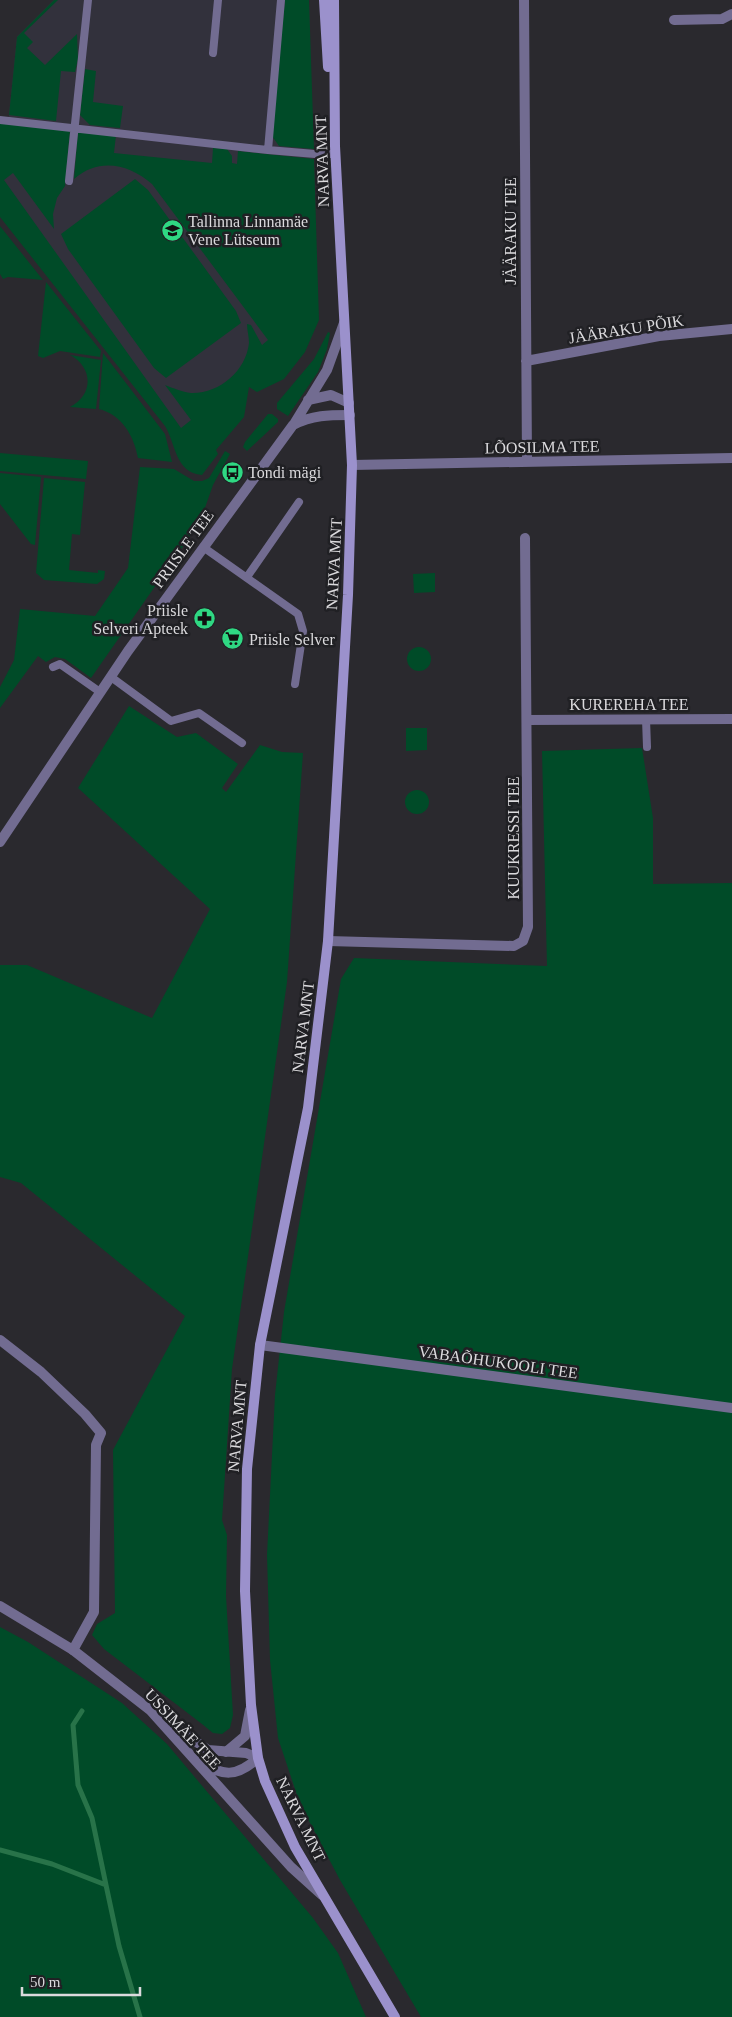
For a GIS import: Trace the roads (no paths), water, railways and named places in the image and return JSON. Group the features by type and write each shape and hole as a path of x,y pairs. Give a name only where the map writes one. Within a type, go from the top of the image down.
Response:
{"main road":[{"path":"324,0 335,150"},
{"name":"NARVA MNT","path":"334,0 335,150 352,464 348,595 328,942 308,1108 260,1345 247,1478 244,1591 251,1705 258,1758 278,1815 395,2017"}],"street":[{"name":"JÄÄRAKU TEE","path":"524,0 526,462"},
{"path":"674,20 722,19 732,14"},
{"name":"PRIISLE TEE","path":"0,842 100,692 293,425 326,370 344,322"},
{"name":"JÄÄRAKU PÕIK","path":"526,361 659,336 732,329"},
{"path":"308,400 331,396 350,403"},
{"path":"293,425 313,417 350,415"},
{"name":"LÕOSILMA TEE","path":"352,464 732,458"},
{"name":"KUUKRESSI TEE","path":"328,942 514,946 523,942 528,927 525,538"},
{"name":"KUREREHA TEE","path":"527,720 732,719"},
{"path":"0,1340 41,1372 85,1414 101,1434 96,1445 94,1612 73,1650"},
{"name":"VABAÕHUKOOLI TEE","path":"260,1345 732,1408"},
{"name":"USSIMÄE TEE","path":"0,1606 73,1650 150,1710 291,1867 324,1897"},
{"path":"226,1752 236,1746 245,1736 251,1705"},
{"path":"150,1710 208,1750 246,1753 258,1758 242,1771 224,1773 211,1769 192,1757"}],"lane":[{"path":"69,181 88,0"},
{"path":"213,52 218,0"},
{"path":"268,150 281,0"},
{"path":"0,120 268,150 314,154 335,150"},
{"path":"247,577 299,502"},
{"path":"203,547 298,614 302,631 296,684"},
{"path":"53,667 60,664 100,692"},
{"path":"111,677 171,721 205,713 242,743"},
{"path":"646,719 647,747"}],"waterway":[{"path":"82,1711 73,1725 78,1785 92,1818 106,1885"},
{"path":"0,1850 52,1864 106,1885 119,1946 140,2017"}],"place":[{"name":"Tallinna Linnamäe Vene Lütseum","path":"172,230"},
{"name":"Tondi mägi","path":"232,472"},
{"name":"Priisle Selveri Apteek","path":"204,619"},
{"name":"Priisle Selver","path":"233,639"}]}
